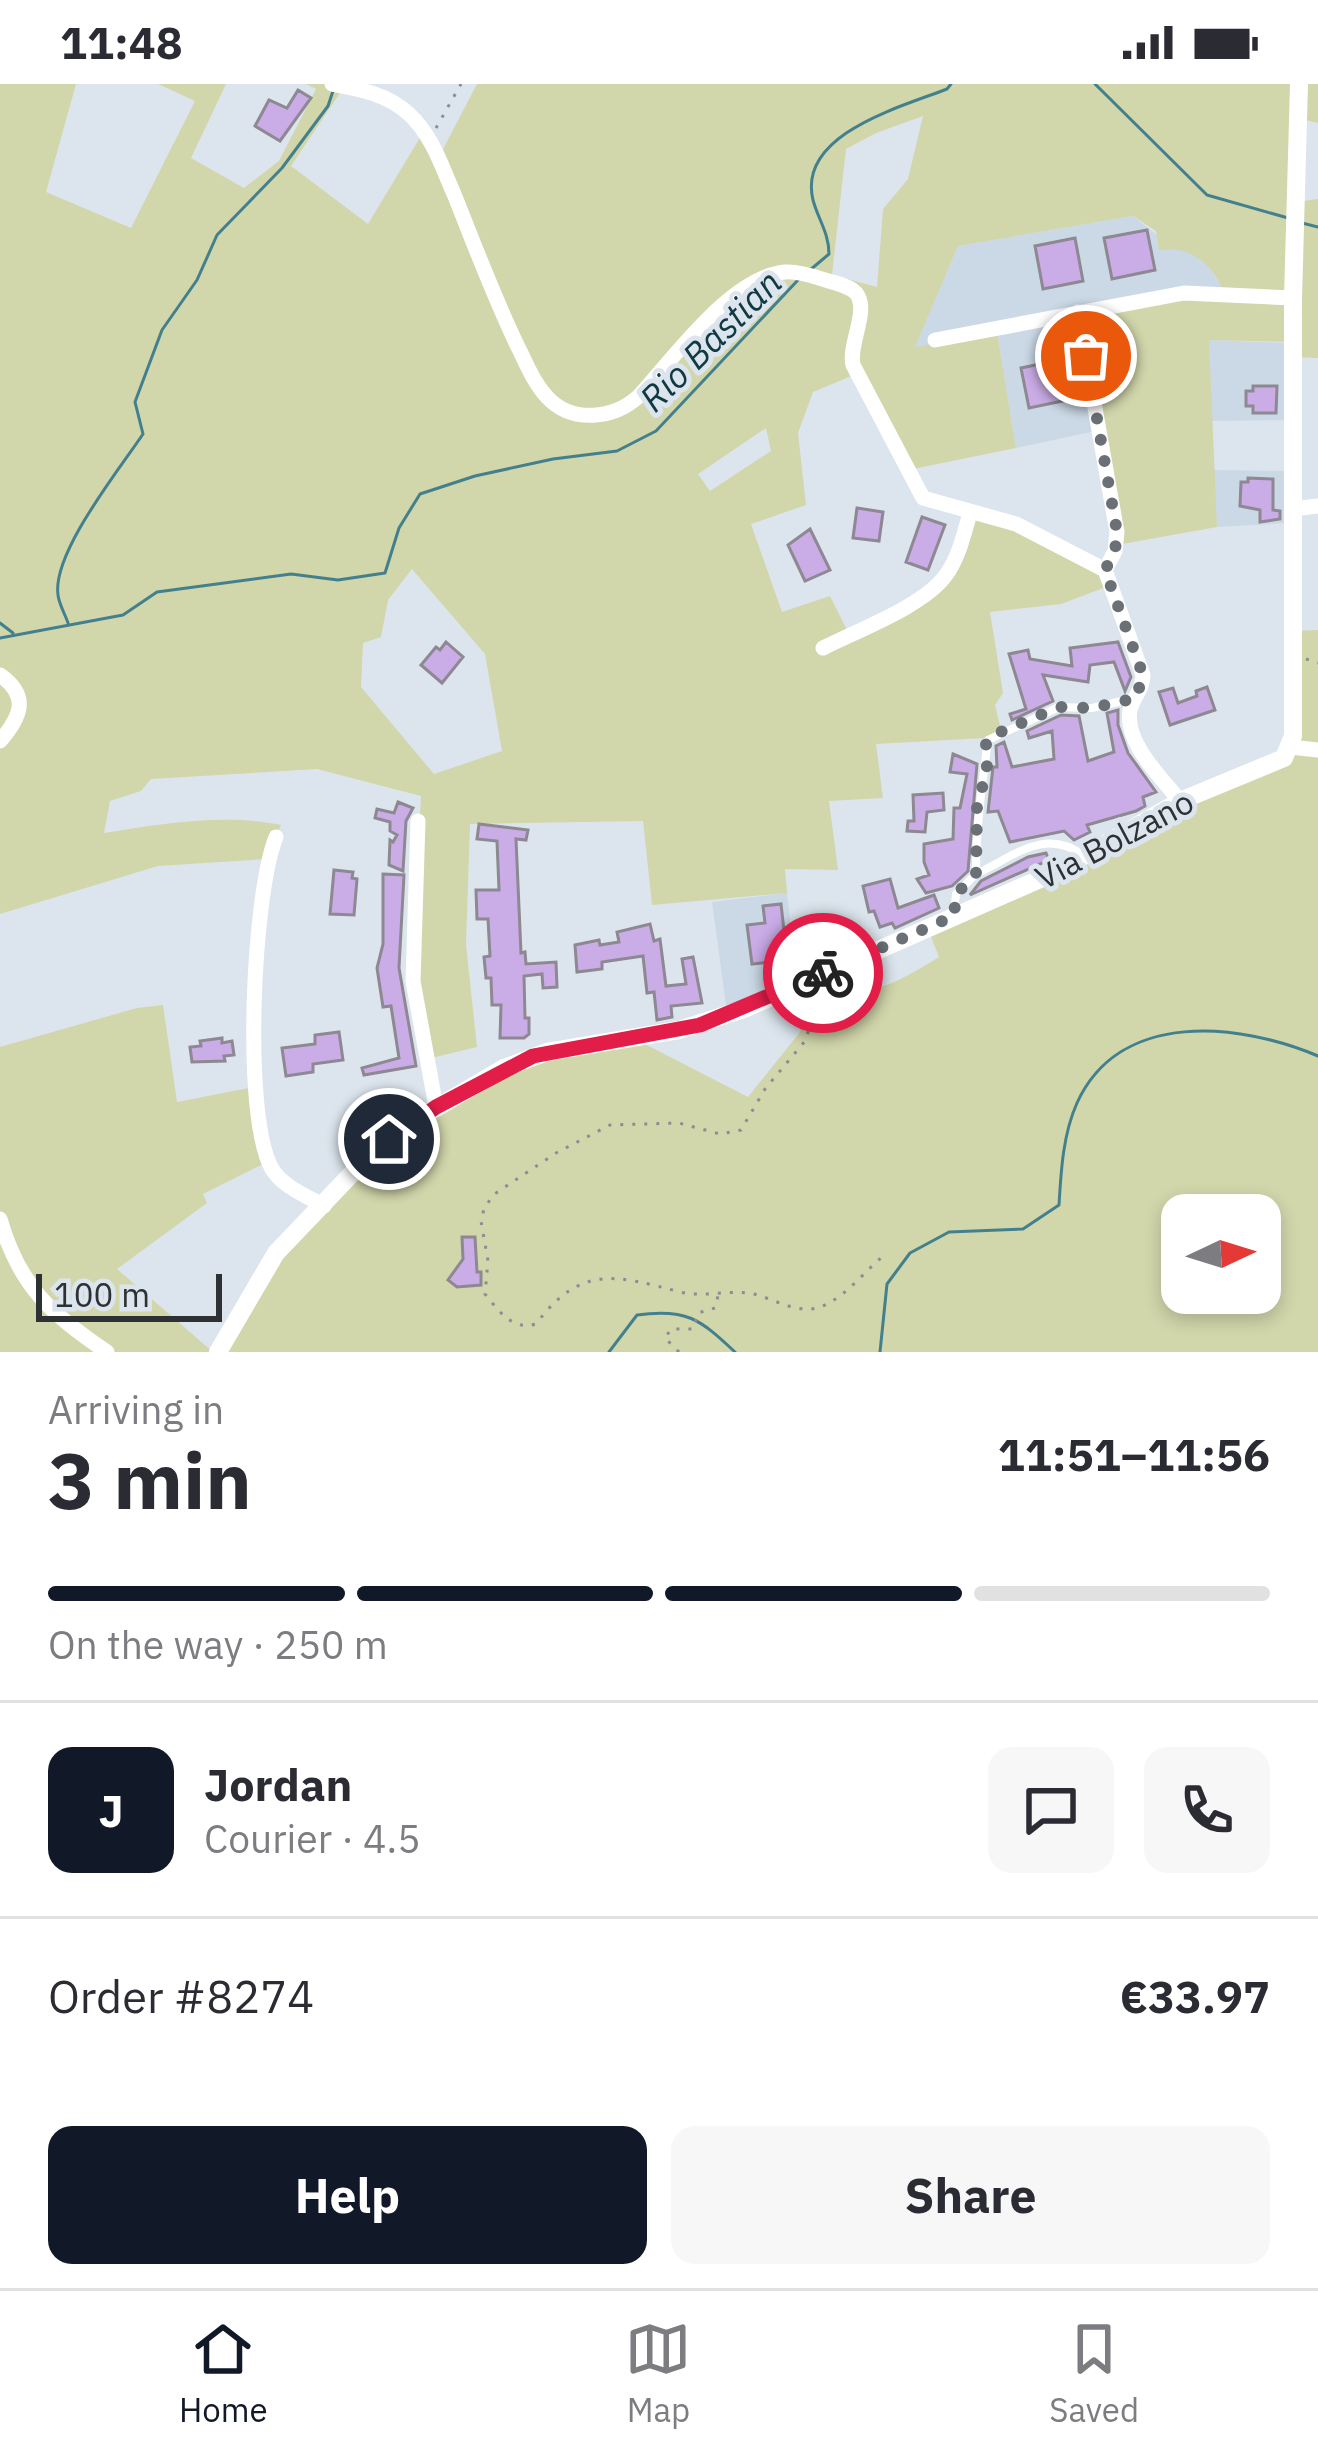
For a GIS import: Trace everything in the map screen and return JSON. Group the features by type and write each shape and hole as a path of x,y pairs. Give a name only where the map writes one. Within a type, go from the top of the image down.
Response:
{"street":[{"path":"1299,84 1309,126 1293,298 1291,747 1318,750"},
{"path":"336,85 362,89 394,104 410,115 429,140 494,298 536,383 565,410 587,416 622,409 736,294 762,278 798,272 851,289 860,311 852,343 853,365 916,490 932,503 1016,524 1105,570 1143,675 1130,716 1136,739 1180,801"},
{"path":"935,340 1184,292 1293,298"},
{"path":"1078,312 1117,532 1115,551 1105,570"},
{"path":"1293,509 1318,506"},
{"path":"823,648 938,584 952,565 970,513"},
{"path":"0,675 15,688 21,704 14,724 0,741"},
{"name":"Via Bolzano","path":"218,1352 264,1270 376,1150 436,1107 533,1056 717,1020 1036,882 1180,801 1279,762 1291,747"},
{"path":"418,821 413,981 436,1107"},
{"path":"276,837 263,877 256,938 259,1112 272,1169 286,1184 324,1206"},
{"path":"0,1220 13,1260 36,1295 107,1352"}],"lane":[{"path":"976,874 977,807 987,769 988,740 1059,707 1092,708 1136,698"},
{"path":"954,916 956,894 976,874 1029,845 1066,844 1084,856"}],"path":[{"path":"429,140 460,84"},
{"path":"806,998 814,998 817,1006 811,1031 741,1130 720,1134 679,1123 610,1126 556,1153 493,1196 481,1221 488,1261 484,1294 511,1323 528,1327 536,1324 556,1296 594,1278 606,1281 618,1276 681,1292 754,1294 795,1308 817,1307 849,1288 883,1257"},
{"path":"679,1352 665,1338 671,1329 693,1329 698,1313 715,1308 718,1294"}],"shaded area":[{"path":"1133,216 1173,248 1206,263 1223,289 1096,431 1016,448 997,332 914,348 958,246"},
{"path":"1209,340 1291,343 1290,420 1210,421"},
{"path":"1213,470 1289,471 1290,523 1217,527"},
{"path":"787,893 797,983 727,1013 712,902"}],"green space":[{"path":"0,84 76,84 46,192 131,228 195,101 158,84 226,84 191,158 244,188 279,161 316,89 306,84 346,84 291,166 368,224 421,136 442,151 477,84 1318,84 1318,123 1301,119 1304,201 1318,199 1318,358 1291,357 1290,342 1209,340 1217,527 1122,544 1076,309 1222,288 1197,257 1180,250 1159,250 1156,231 1133,216 958,246 915,347 997,332 1016,448 903,471 854,375 813,392 798,433 806,505 751,524 782,612 830,596 852,640 934,597 967,512 1012,517 1114,584 1061,604 990,612 1003,693 995,705 1001,730 985,738 876,744 883,798 829,801 838,870 785,869 787,893 652,905 643,821 470,824 466,945 477,1047 427,1059 419,1016 415,912 421,796 317,769 151,779 141,791 110,801 104,833 215,820 281,825 266,859 158,866 0,914","holes":["923,116 908,179 883,209 877,287 832,275 846,149","766,428 771,451 710,491 698,474","412,569 485,654 502,751 434,774 361,687 363,643 381,637 388,600"]},
{"path":"1318,630 1318,1352 223,1352 269,1271 401,1135 536,1060 637,1040 748,1097 801,1031 775,994 797,983 856,992 903,978 939,957 928,929 1186,803 1290,759 1291,631"},
{"path":"163,1005 177,1102 254,1087 265,1163 203,1194 207,1203 117,1269 213,1352 0,1352 0,1047"}],"building":[{"path":"298,90 311,98 280,141 255,126 269,100 287,108"},
{"path":"1147,230 1155,270 1112,279 1104,238"},
{"path":"1075,238 1083,281 1043,289 1035,246"},
{"path":"1064,359 1072,399 1029,408 1021,368"},
{"path":"1253,386 1277,386 1276,413 1253,413 1253,406 1246,406 1246,391 1253,391"},
{"path":"1273,479 1273,510 1280,511 1280,519 1260,522 1260,510 1240,506 1241,482"},
{"path":"857,508 883,512 879,541 853,538"},
{"path":"922,517 945,525 928,570 906,562"},
{"path":"810,529 830,570 805,581 788,545"},
{"path":"446,642 463,657 442,683 421,665"},
{"path":"1118,642 1131,677 1125,691 1114,662 1090,665 1088,682 1043,675 1053,701 1012,720 1010,714 1026,709 1009,654 1028,650 1030,659 1072,666 1070,648"},
{"path":"1207,687 1215,710 1170,725 1159,692 1173,688 1178,703"},
{"path":"1118,710 1128,753 1156,792 1143,797 1145,806 1087,825 1090,832 1074,840 1064,831 1010,842 998,811 988,812 996,746 1004,742 1012,767 1054,759 1052,731 1029,738 1027,731 1061,715 1079,716 1088,761 1114,752 1107,713"},
{"path":"953,754 977,764 968,871 952,886 926,893 917,879 929,875 924,844 953,839 954,808 960,808 967,774 950,772"},
{"path":"943,793 944,810 927,812 925,832 907,831 908,821 914,821 913,795"},
{"path":"398,802 413,808 406,821 403,871 389,865 390,840 397,835 390,831 390,822 375,818 377,809 394,813"},
{"path":"479,824 528,830 526,840 516,839 521,953 525,952 526,964 556,962 557,987 543,988 542,974 524,976 529,1034 524,1038 500,1038 501,1005 492,1005 491,978 486,978 488,919 477,919 476,890 499,890 497,841 477,839"},
{"path":"1046,853 1049,860 970,895 981,881"},
{"path":"334,870 353,872 352,878 357,879 354,915 330,914"},
{"path":"383,874 404,875 399,968 416,1066 364,1075 362,1068 399,1058 391,1006 383,1007 377,968 383,944"},
{"path":"890,879 898,908 934,895 939,908 895,928 892,923 880,927 874,911 869,912 863,886"},
{"path":"781,904 789,975 772,979 771,962 752,964 747,925 765,923 763,906"},
{"path":"650,924 654,941 660,939 666,986 686,984 682,959 693,957 702,1003 671,1006 672,1017 657,1020 654,992 647,993 643,956 602,962 602,969 577,972 575,945 619,942 617,932"},
{"path":"339,1032 343,1060 313,1064 313,1072 286,1076 282,1048 315,1044 315,1035"},
{"path":"222,1038 222,1043 232,1041 234,1055 224,1056 225,1061 192,1062 190,1047"},
{"path":"462,1237 475,1237 481,1285 457,1287 448,1280 463,1259"}],"waterway":[{"name":"Rio Bastian","path":"810,270 829,254 813,200 812,177 821,157 857,126 951,84"},
{"name":"Rio Bastian","path":"1095,84 1207,195 1288,218"},
{"path":"68,623 58,595 65,557 89,512 143,434 135,402 162,330 197,280 217,235 282,168 328,106 333,91"},
{"name":"Rio Bastian","path":"1302,223 1318,227"},
{"name":"Rio Bastian","path":"0,638 123,615 157,592 291,574 338,580 385,573 399,528 420,494 475,476 617,451 656,431 798,280"},
{"path":"0,623 13,633"},
{"path":"880,1352 887,1284 910,1253 949,1232 1023,1229 1059,1205 1072,1115 1097,1073 1122,1051 1152,1038 1219,1032 1253,1036 1318,1056"},
{"path":"609,1352 637,1315 668,1313 702,1324 735,1352"}],"way so far":[{"path":"823,973 954,916 958,890 976,874 977,807 991,736 1059,707 1092,708 1136,698 1141,692 1143,675 1105,570 1115,551 1117,532 1086,356"}],"route":[{"path":"389,1139 436,1107 533,1056 700,1025 823,973"}]}
